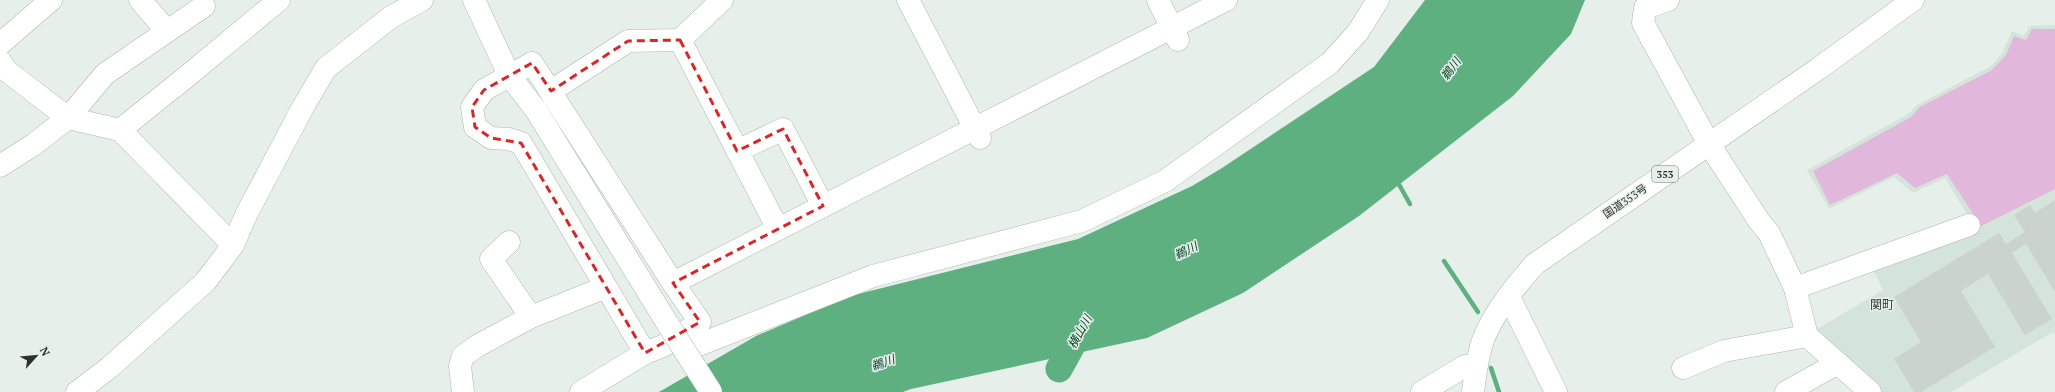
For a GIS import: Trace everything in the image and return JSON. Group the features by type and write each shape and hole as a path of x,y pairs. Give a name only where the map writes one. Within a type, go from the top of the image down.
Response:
{"main road":[{"path":"0,44 51,0"},
{"path":"120,130 186,78 279,0"},
{"path":"77,392 109,368 206,281 233,245 266,177 303,107 326,68 391,17 422,0"},
{"path":"474,0 509,75 536,110 711,392"},
{"path":"551,91 628,41 680,40 722,0"},
{"path":"908,0 977,133"},
{"path":"1158,0 1175,34"},
{"path":"673,283 822,206 977,133 1175,34 1226,0"},
{"path":"696,346 873,276 1082,221 1164,181 1330,63 1358,32 1378,0"},
{"path":"1668,0 1644,8 1643,23 1709,144 1769,233 1795,288 1807,336 1870,392"},
{"name":"国道353号","path":"1473,392 1477,364 1489,329 1509,296 1526,274 1547,254 1818,69 1913,0"},
{"path":"141,1 167,31"},
{"path":"0,166 33,145 68,118 104,74 204,6"},
{"path":"680,40 778,229"},
{"path":"0,61 6,71 68,118 120,130 233,245"},
{"path":"581,392 645,353 663,346 700,322 673,283 532,63 484,90 472,107 475,127 491,138 509,139 521,143 645,353"},
{"path":"737,151 783,129 822,206"},
{"path":"1795,288 1969,225"},
{"path":"509,242 491,259 530,318"},
{"path":"463,392 460,366 463,356 477,346 530,318 606,287"},
{"path":"1509,296 1556,392"},
{"path":"1683,368 1724,351 1807,336"},
{"path":"1786,392 1838,363"},
{"path":"1422,392 1465,366 1477,364"}],"highlighted area":[{"path":"680,40 737,151 783,129 823,206 673,283 700,322 645,353 521,143 491,138 475,127 472,107 484,90 532,63 551,91 628,41"}],"shaded area":[{"path":"2055,25 2055,334 2053,332 1951,392 1881,392 1812,332 1883,290 1871,265 1974,226 1945,178 1913,193 1894,177 1829,209 1807,170 1908,114 1917,105 1991,66 2002,53 2012,31 2024,36 2030,26"},
{"path":"2032,29 2055,29 2055,189 1981,226 1947,174 1915,188 1897,173 1830,205 1813,171 1911,117 1920,107 1992,70 2006,55 2014,36 2026,40"}],"water":[{"name":"鵜川","path":"1425,0 1585,0 1571,34 1513,96 1359,216 1243,293 1147,338 911,389 903,392 659,392 756,336 850,296 1078,239 1192,186 1222,168 1374,67"}],"building":[{"path":"2055,200 2055,292 2026,244 2012,253 2052,319 2025,335 1988,274 1961,291 1995,347 1921,392 1914,392 1894,359 1921,342 1894,297 1999,233 2006,244 2025,232 2014,215 2030,205 2035,213"}],"waterway":[{"path":"1397,181 1410,204"},
{"path":"1444,261 1478,312"},
{"name":"横山川","path":"1059,369 1085,322"},
{"path":"1491,368 1499,392"}],"district":[{"name":"関町","path":"1882,305"}]}
